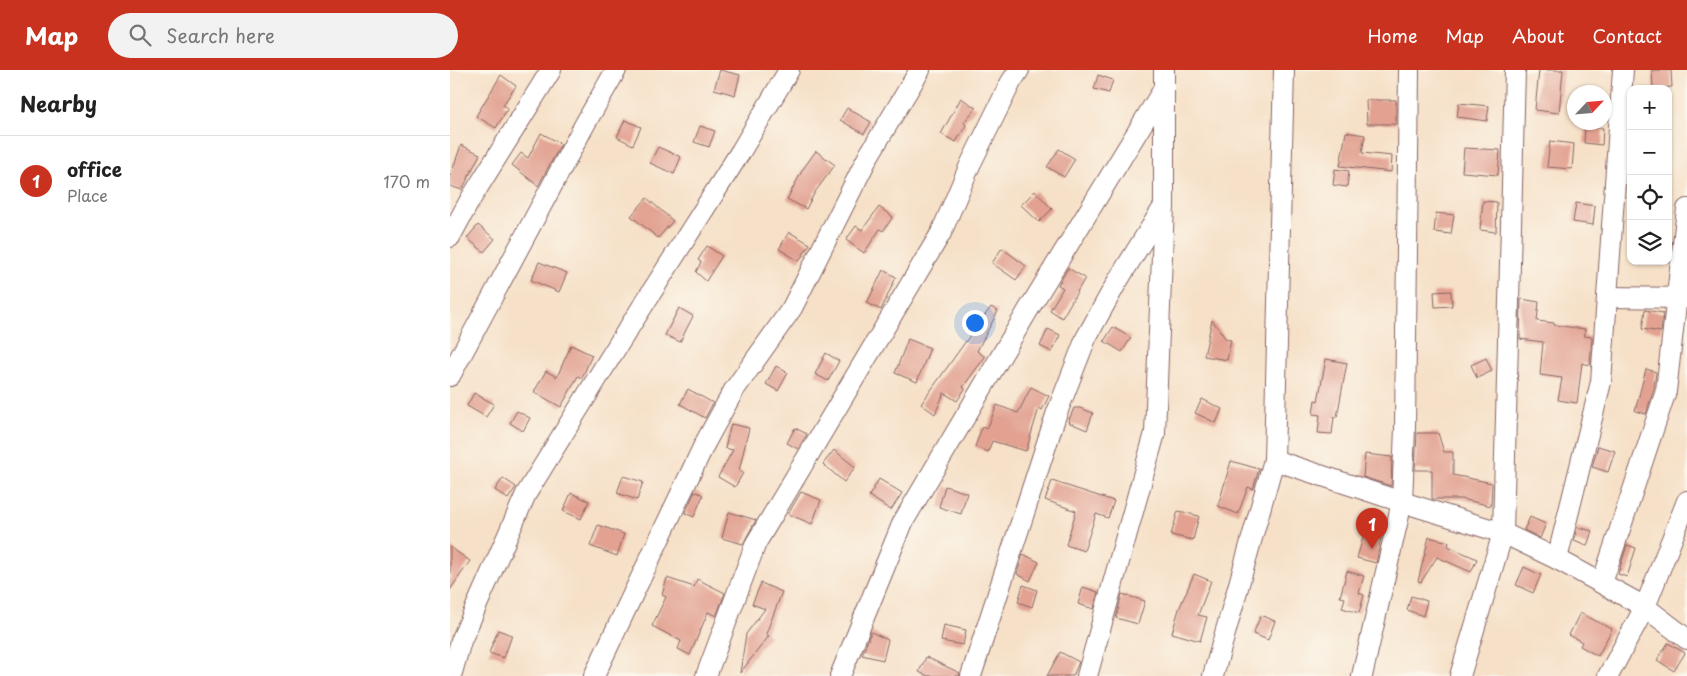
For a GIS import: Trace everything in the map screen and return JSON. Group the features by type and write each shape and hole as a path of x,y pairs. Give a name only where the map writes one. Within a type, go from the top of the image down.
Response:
{"street":[{"path":"450,237 470,200 551,70"},
{"path":"450,376 616,70"},
{"path":"451,676 460,641 526,494 741,151 788,70"},
{"path":"594,676 705,443 734,390 792,308 869,155 920,70"},
{"path":"713,673 756,543 941,233 970,165 1019,70"},
{"path":"1213,676 1274,460 1284,70"},
{"path":"1362,676 1402,502 1405,428 1410,70"},
{"path":"1460,676 1503,532 1514,70"},
{"path":"1557,559 1602,382 1623,70"},
{"path":"1087,676 1155,433 1164,205 1163,80"},
{"path":"840,676 903,522 1163,80"},
{"path":"971,676 1056,415 1083,347 1116,282 1164,205"},
{"path":"1602,583 1666,391 1682,298 1687,209"},
{"path":"1607,297 1682,298"},
{"path":"1274,460 1402,502 1503,532 1602,583 1684,630"},
{"path":"1608,676 1645,607 1687,501"}],"building":[{"path":"720,70 740,75 735,95 714,89"},
{"path":"1539,70 1563,70 1559,113 1535,110"},
{"path":"1652,70 1671,70 1672,85 1653,85"},
{"path":"501,75 516,86 503,105 508,108 496,128 476,116"},
{"path":"1098,75 1113,80 1109,93 1094,89"},
{"path":"961,98 976,108 964,122 966,125 956,142 941,134"},
{"path":"1366,100 1396,100 1396,124 1367,124"},
{"path":"1459,103 1489,106 1487,121 1457,117"},
{"path":"847,108 871,122 864,134 840,120"},
{"path":"625,120 641,127 633,145 617,137"},
{"path":"700,126 715,131 709,147 694,142"},
{"path":"1585,130 1603,130 1602,145 1584,143"},
{"path":"1346,132 1365,135 1362,153 1392,156 1391,172 1340,166"},
{"path":"541,133 561,144 538,186 512,165 521,153 528,158"},
{"path":"1550,141 1574,144 1572,169 1547,167"},
{"path":"461,145 480,154 462,190 450,186 450,177"},
{"path":"658,147 681,157 674,174 650,163"},
{"path":"1464,148 1500,150 1498,175 1462,172"},
{"path":"1059,149 1075,159 1064,177 1047,167"},
{"path":"816,151 835,165 815,192 806,209 787,199 803,169"},
{"path":"1335,169 1349,171 1347,187 1333,185"},
{"path":"1035,191 1052,209 1039,222 1021,205"},
{"path":"647,198 673,221 658,238 631,216"},
{"path":"1483,201 1497,202 1496,232 1480,230"},
{"path":"1576,203 1595,206 1593,225 1573,222"},
{"path":"879,207 893,217 883,231 880,229 864,253 846,240 856,226 862,230"},
{"path":"1436,213 1454,215 1451,234 1434,232"},
{"path":"478,225 495,239 484,252 467,238"},
{"path":"789,232 810,244 799,261 779,249"},
{"path":"707,246 722,256 706,281 696,272 701,262 698,260"},
{"path":"1002,248 1026,266 1016,280 992,263"},
{"path":"539,262 567,273 559,292 531,280"},
{"path":"1068,268 1085,278 1062,318 1050,310 1063,288 1058,285"},
{"path":"883,270 896,277 881,310 867,303"},
{"path":"1451,291 1452,306 1435,307 1434,292"},
{"path":"1521,299 1539,302 1537,321 1585,329 1584,336 1592,337 1590,365 1582,363 1577,403 1558,400 1562,378 1540,375 1543,342 1520,339"},
{"path":"991,307 998,311 977,351 985,357 963,387 965,389 957,401 944,393 935,414 921,404 971,334 965,330 973,314 982,319"},
{"path":"679,308 693,316 680,342 665,335"},
{"path":"1645,310 1663,313 1661,332 1642,329"},
{"path":"1212,320 1226,339 1231,340 1227,360 1204,356"},
{"path":"1113,327 1131,338 1122,352 1104,341"},
{"path":"1048,329 1060,335 1052,352 1040,346"},
{"path":"908,339 930,348 917,382 895,373"},
{"path":"571,345 592,355 582,378 578,376 561,407 534,392 546,371 557,377"},
{"path":"826,353 839,361 828,381 815,374"},
{"path":"1486,358 1492,371 1477,378 1471,365"},
{"path":"1326,359 1347,363 1337,417 1334,417 1332,434 1318,433 1320,415 1313,414 1315,400 1318,401"},
{"path":"776,366 788,373 778,391 766,384"},
{"path":"1646,369 1656,372 1654,388 1646,414 1635,411"},
{"path":"1031,387 1049,396 1042,410 1039,408 1026,451 992,441 988,452 975,447 982,427 987,429 997,405 1018,413"},
{"path":"688,389 713,403 705,418 680,404"},
{"path":"474,393 494,404 486,417 467,406"},
{"path":"1202,399 1222,409 1216,423 1195,413"},
{"path":"1074,408 1080,408 1093,413 1087,430 1068,422"},
{"path":"517,411 530,418 523,431 510,423"},
{"path":"731,424 749,428 739,471 743,473 735,487 718,477 733,450 725,448"},
{"path":"795,428 807,434 798,449 787,443"},
{"path":"1417,433 1438,433 1444,452 1453,452 1453,475 1492,483 1491,506 1462,499 1432,499 1432,470 1415,470"},
{"path":"1598,446 1615,451 1608,472 1592,467"},
{"path":"834,450 855,467 844,482 823,464"},
{"path":"1365,454 1392,457 1391,486 1363,477"},
{"path":"1231,461 1259,469 1253,489 1248,487 1238,514 1218,506"},
{"path":"623,476 643,482 637,500 617,493"},
{"path":"503,478 516,487 508,499 495,490"},
{"path":"879,479 902,493 891,510 869,496"},
{"path":"1052,481 1114,501 1108,518 1096,514 1084,551 1066,545 1076,511 1045,500"},
{"path":"945,486 967,493 961,514 939,507"},
{"path":"695,491 703,495 694,517 685,513"},
{"path":"801,492 821,500 812,524 788,514"},
{"path":"571,493 589,501 581,519 563,511"},
{"path":"1178,511 1199,516 1193,540 1171,535"},
{"path":"729,512 756,520 743,544 722,538"},
{"path":"1530,517 1546,524 1540,538 1524,530"},
{"path":"598,525 624,534 617,556 590,546"},
{"path":"1577,527 1592,531 1587,546 1574,541"},
{"path":"1364,534 1381,538 1376,563 1357,558"},
{"path":"1429,537 1449,542 1448,546 1477,559 1471,572 1437,557 1421,582 1418,581"},
{"path":"1627,545 1636,548 1627,577 1618,574"},
{"path":"450,547 470,561 450,590"},
{"path":"1023,554 1039,562 1030,581 1017,574"},
{"path":"1524,567 1541,575 1533,593 1516,585"},
{"path":"1347,571 1364,576 1359,593 1364,595 1359,613 1342,608 1345,598 1340,597"},
{"path":"1194,574 1211,581 1198,615 1207,617 1200,641 1172,633 1179,609"},
{"path":"667,578 694,587 697,579 725,593 716,616 708,612 690,655 678,649 681,641 652,626 666,597 662,595"},
{"path":"761,583 782,592 766,634 769,636 740,673 746,634 765,609 752,604"},
{"path":"1023,585 1037,590 1032,607 1018,602"},
{"path":"1083,587 1098,592 1094,609 1078,604"},
{"path":"1122,594 1145,601 1138,624 1116,618"},
{"path":"1411,596 1427,601 1423,616 1407,610"},
{"path":"1580,613 1612,629 1598,656 1580,646 1582,642 1569,635"},
{"path":"1261,615 1275,621 1268,640 1253,634"},
{"path":"944,625 966,630 963,645 941,641"},
{"path":"498,630 512,635 504,658 489,653"},
{"path":"871,632 888,640 883,660 862,655"},
{"path":"1668,643 1685,653 1674,671 1657,660"},
{"path":"1060,652 1079,662 1073,676 1047,676"},
{"path":"926,657 960,673 959,676 928,676 919,672"}],"place":[{"name":"office","path":"1372,549"}]}
